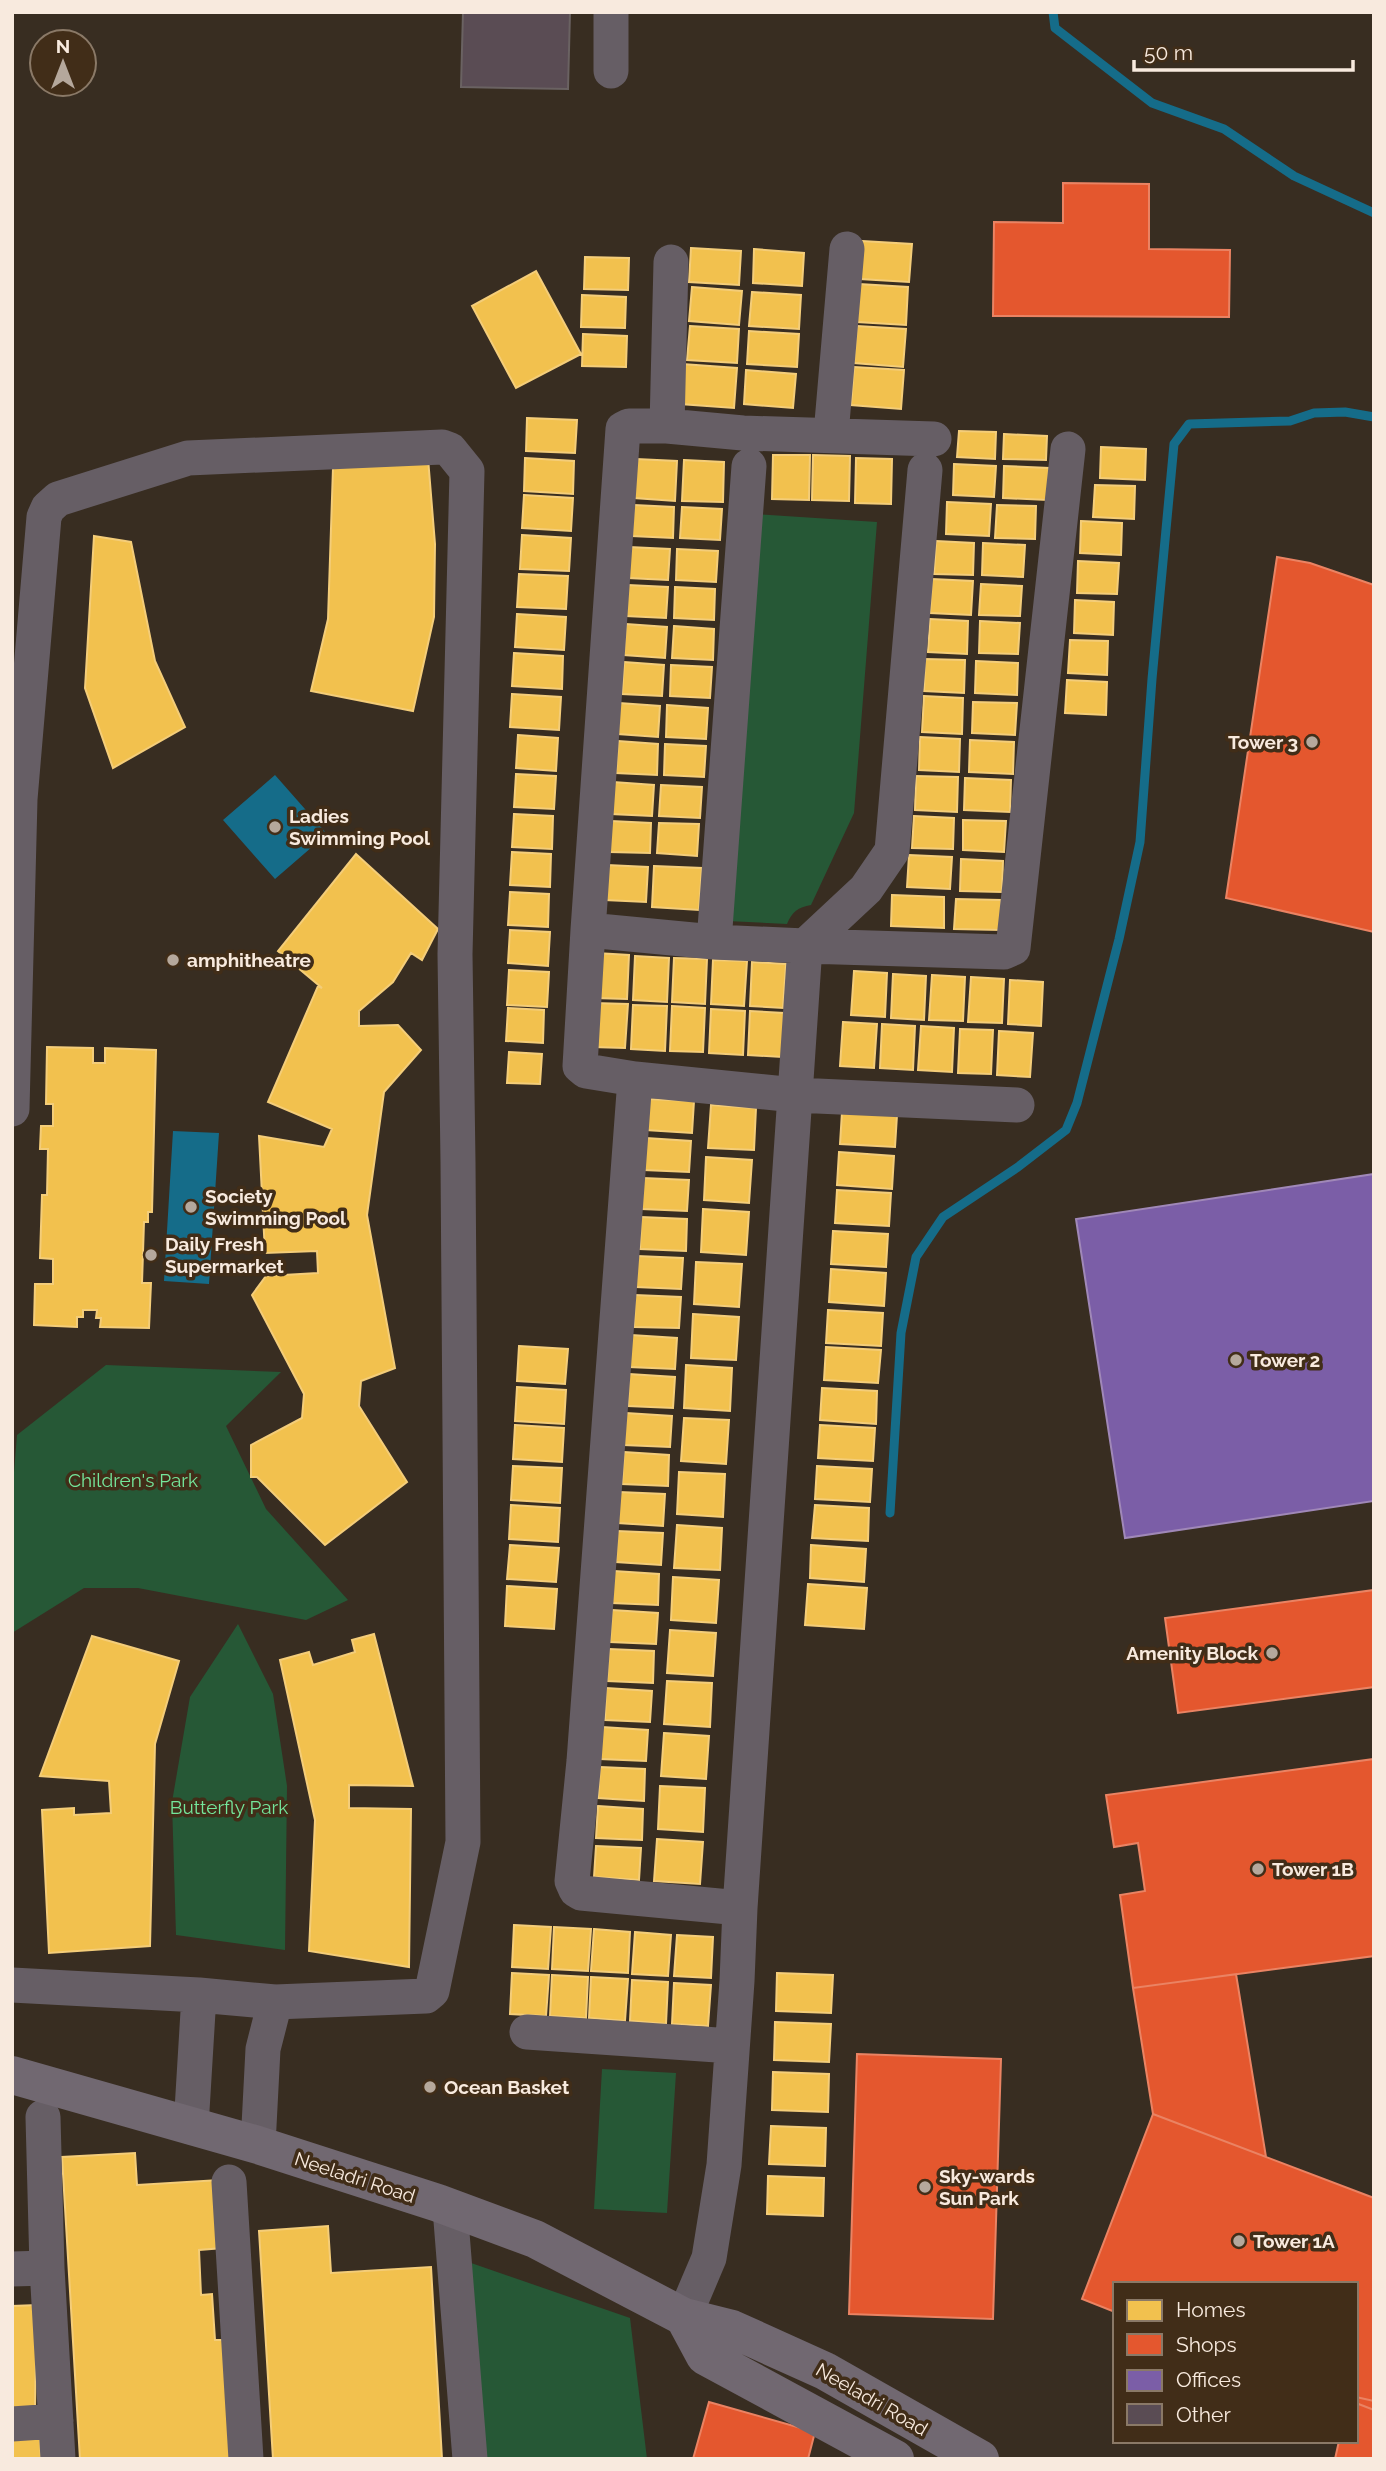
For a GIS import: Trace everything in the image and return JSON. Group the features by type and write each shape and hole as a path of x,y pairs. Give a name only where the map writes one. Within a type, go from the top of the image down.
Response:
{"main road":[{"name":"Neeladri Road","path":"12,2075 258,2145 535,2239 684,2317 732,2329 825,2371 938,2449 979,2459"},
{"path":"684,2317 705,2356 895,2459"}],"street":[{"path":"611,12 611,71"},
{"path":"831,434 847,249"},
{"path":"667,426 671,262"},
{"path":"684,2317 709,2258 724,2165 740,1908 795,1095 805,946 866,889 892,850 930,454 831,434 743,433 667,426 626,427 622,432 580,1066 586,1071 635,1079 795,1095 1017,1105"},
{"path":"12,1109 20,799 38,571 44,517 48,508 58,499 188,458 442,447 450,450 467,471 455,954 463,1842 432,1991 429,1995 275,2002 200,1995 12,1985"},
{"path":"588,929 714,942 1004,952 1013,948 1068,449"},
{"path":"714,942 749,466"},
{"path":"635,1079 584,1761 572,1881 580,1893 740,1908"},
{"path":"191,2127 200,1995"},
{"path":"258,2145 263,2049 275,2002"},
{"path":"527,2032 732,2046"},
{"path":"43,2117 47,2268 58,2459"},
{"path":"229,2182 246,2459"},
{"path":"450,2208 470,2459"},
{"path":"12,2269 47,2268"},
{"path":"12,2424 56,2421"}],"green space":[{"path":"756,514 877,522 854,813 811,905 796,911 787,924 727,921"},
{"name":"Children's Park","path":"106,1365 281,1372 226,1426 266,1509 348,1600 306,1620 138,1588 84,1588 12,1633 12,1497 17,1435"},
{"name":"Butterfly Park","path":"238,1624 273,1694 287,1786 285,1950 176,1935 172,1802 190,1697"},
{"path":"602,2069 676,2073 667,2213 594,2209"},
{"path":"451,2256 630,2318 647,2459 468,2459"}],"water":[{"name":"Ladies Swimming Pool","path":"275,775 327,834 275,879 223,820"},
{"name":"Society Swimming Pool","path":"173,1131 219,1133 209,1284 164,1281"}],"building: Homes":[{"path":"862,241 912,244 909,282 860,279"},
{"path":"691,248 741,251 739,285 689,282"},
{"path":"754,249 804,253 802,286 753,283"},
{"path":"585,257 629,258 628,290 584,289"},
{"path":"536,271 581,354 516,388 472,306"},
{"path":"859,284 908,287 906,325 857,322"},
{"path":"692,287 742,291 739,325 689,321"},
{"path":"752,292 801,295 799,329 749,326"},
{"path":"582,295 626,297 625,328 581,327"},
{"path":"690,326 739,329 737,363 687,360"},
{"path":"857,326 906,329 903,367 854,363"},
{"path":"749,331 799,334 797,367 747,364"},
{"path":"583,334 627,336 626,367 582,366"},
{"path":"682,364 737,368 734,408 680,404"},
{"path":"854,367 904,370 901,409 851,405"},
{"path":"746,370 796,374 793,408 744,404"},
{"path":"527,418 577,420 575,453 526,451"},
{"path":"959,431 996,432 995,459 957,457"},
{"path":"1004,434 1047,436 1046,460 1003,459"},
{"path":"1101,447 1146,449 1145,480 1100,478"},
{"path":"773,455 810,455 809,500 772,499"},
{"path":"813,455 850,456 849,501 812,500"},
{"path":"428,458 435,544 434,617 413,711 311,691 328,619 333,468"},
{"path":"525,458 574,461 573,494 524,491"},
{"path":"856,458 892,459 891,504 855,503"},
{"path":"636,459 677,461 675,501 634,498"},
{"path":"684,460 724,462 723,502 682,501"},
{"path":"954,464 996,466 994,497 953,495"},
{"path":"1004,466 1049,468 1047,500 1003,498"},
{"path":"1095,485 1135,486 1134,519 1093,517"},
{"path":"524,495 573,498 571,531 522,528"},
{"path":"947,502 991,504 989,536 946,534"},
{"path":"634,505 674,507 673,538 632,536"},
{"path":"997,505 1036,506 1035,539 995,538"},
{"path":"682,507 722,509 720,540 680,538"},
{"path":"1081,521 1122,523 1121,555 1080,553"},
{"path":"522,535 571,538 569,571 520,569"},
{"path":"94,536 131,542 155,661 185,727 113,768 85,688"},
{"path":"936,541 974,543 973,575 934,574"},
{"path":"983,543 1025,545 1023,577 982,575"},
{"path":"629,547 670,549 668,580 628,578"},
{"path":"677,549 718,551 716,582 676,580"},
{"path":"1078,561 1119,563 1117,594 1077,593"},
{"path":"519,574 568,576 566,609 517,607"},
{"path":"932,579 973,581 971,615 930,613"},
{"path":"981,584 1022,586 1020,616 979,615"},
{"path":"628,585 668,587 666,618 626,616"},
{"path":"675,587 715,589 714,620 674,618"},
{"path":"1075,600 1114,602 1113,635 1074,633"},
{"path":"517,614 566,617 564,650 515,647"},
{"path":"930,619 968,621 967,654 928,652"},
{"path":"980,621 1020,623 1018,654 979,653"},
{"path":"626,624 667,627 665,658 624,655"},
{"path":"674,626 714,629 713,660 672,658"},
{"path":"1070,640 1108,641 1107,675 1068,673"},
{"path":"514,653 563,656 562,689 512,686"},
{"path":"925,659 965,660 964,693 924,691"},
{"path":"976,661 1018,663 1017,695 975,693"},
{"path":"624,662 664,665 662,696 622,694"},
{"path":"671,665 712,667 710,698 670,696"},
{"path":"1067,680 1107,682 1106,715 1065,713"},
{"path":"512,694 561,697 559,730 510,727"},
{"path":"924,696 963,698 962,734 922,732"},
{"path":"973,702 1017,703 1015,735 972,733"},
{"path":"619,703 660,706 658,737 618,734"},
{"path":"667,705 708,708 706,739 666,737"},
{"path":"518,735 558,738 556,771 516,768"},
{"path":"920,737 960,739 959,772 919,770"},
{"path":"970,740 1014,742 1013,774 969,772"},
{"path":"618,741 658,744 657,775 616,773"},
{"path":"665,744 706,746 704,777 664,775"},
{"path":"516,774 556,776 554,809 514,807"},
{"path":"916,776 958,777 957,812 915,810"},
{"path":"965,778 1011,780 1010,812 964,810"},
{"path":"613,782 654,785 652,816 611,814"},
{"path":"661,785 702,787 700,818 659,816"},
{"path":"514,814 553,816 552,849 512,847"},
{"path":"914,816 954,818 953,849 912,848"},
{"path":"963,820 1006,821 1004,852 963,850"},
{"path":"611,821 651,823 650,853 610,852"},
{"path":"659,823 699,824 697,856 657,853"},
{"path":"512,852 551,854 550,887 510,885"},
{"path":"356,854 438,929 422,960 411,953 393,982 359,1011 359,1026 398,1025 421,1050 384,1092 367,1215 395,1368 361,1381 359,1406 407,1482 325,1545 257,1477 251,1477 251,1445 302,1418 304,1394 252,1295 266,1276 318,1273 317,1251 265,1253 259,1136 324,1147 332,1129 268,1102 318,986 322,988 278,951"},
{"path":"909,855 952,857 950,889 907,887"},
{"path":"961,859 1003,861 1002,892 960,891"},
{"path":"607,865 648,867 646,902 605,900"},
{"path":"654,866 702,868 699,910 652,907"},
{"path":"510,892 549,894 548,927 508,925"},
{"path":"892,895 944,897 944,928 891,926"},
{"path":"956,899 1001,900 1001,930 954,929"},
{"path":"510,930 550,932 548,966 508,963"},
{"path":"596,953 629,955 627,999 594,998"},
{"path":"635,956 669,958 667,1002 633,1000"},
{"path":"674,958 707,959 705,1004 672,1002"},
{"path":"713,960 747,961 744,1006 711,1004"},
{"path":"752,962 786,964 783,1008 750,1006"},
{"path":"509,970 549,972 547,1007 507,1005"},
{"path":"854,971 887,973 885,1017 851,1015"},
{"path":"893,974 926,976 924,1020 891,1018"},
{"path":"932,975 965,977 963,1021 929,1020"},
{"path":"971,977 1004,979 1002,1023 968,1022"},
{"path":"1010,980 1043,982 1041,1026 1008,1024"},
{"path":"594,1003 628,1004 625,1048 592,1047"},
{"path":"633,1005 667,1006 665,1051 631,1049"},
{"path":"672,1006 705,1008 703,1052 670,1051"},
{"path":"508,1008 544,1010 543,1043 506,1041"},
{"path":"711,1009 745,1011 743,1055 709,1053"},
{"path":"750,1011 784,1013 782,1057 748,1055"},
{"path":"843,1022 877,1024 874,1068 840,1066"},
{"path":"882,1024 915,1026 913,1070 880,1068"},
{"path":"921,1026 954,1028 952,1072 918,1070"},
{"path":"960,1029 993,1030 991,1074 958,1073"},
{"path":"999,1031 1033,1033 1030,1077 997,1075"},
{"path":"47,1047 93,1048 93,1063 105,1063 105,1048 156,1050 152,1212 148,1212 148,1222 144,1222 142,1283 151,1283 149,1328 100,1327 101,1318 96,1318 97,1310 83,1310 83,1317 77,1317 77,1327 34,1325 35,1284 53,1284 53,1259 40,1258 42,1195 47,1195 48,1149 40,1149 41,1126 53,1126 53,1104 46,1104"},
{"path":"509,1052 542,1054 540,1084 507,1083"},
{"path":"648,1099 694,1101 692,1133 646,1130"},
{"path":"711,1105 756,1108 754,1150 708,1148"},
{"path":"842,1112 897,1115 895,1147 840,1144"},
{"path":"646,1138 691,1141 689,1172 644,1170"},
{"path":"839,1152 894,1156 892,1189 837,1185"},
{"path":"706,1157 752,1160 749,1203 704,1200"},
{"path":"643,1178 689,1180 687,1211 642,1209"},
{"path":"837,1190 891,1193 889,1226 835,1223"},
{"path":"703,1209 749,1212 746,1255 701,1252"},
{"path":"641,1217 687,1219 686,1251 640,1249"},
{"path":"833,1231 888,1234 886,1267 831,1264"},
{"path":"637,1256 683,1258 681,1289 636,1287"},
{"path":"696,1262 742,1264 739,1307 694,1304"},
{"path":"831,1269 886,1273 884,1306 829,1302"},
{"path":"635,1295 681,1297 679,1328 634,1327"},
{"path":"828,1310 883,1313 881,1346 826,1343"},
{"path":"693,1314 739,1317 736,1360 691,1358"},
{"path":"631,1335 677,1338 675,1369 629,1367"},
{"path":"519,1346 568,1349 565,1384 517,1381"},
{"path":"826,1347 881,1350 878,1383 824,1380"},
{"path":"686,1365 732,1368 730,1411 684,1408"},
{"path":"629,1374 675,1377 673,1408 628,1406"},
{"path":"517,1387 566,1390 564,1424 515,1421"},
{"path":"822,1388 877,1391 876,1424 820,1420"},
{"path":"626,1413 672,1416 670,1447 624,1445"},
{"path":"684,1418 729,1420 726,1464 681,1461"},
{"path":"515,1425 564,1428 562,1462 513,1459"},
{"path":"820,1425 875,1428 873,1461 818,1458"},
{"path":"624,1452 669,1455 668,1486 622,1484"},
{"path":"513,1466 562,1468 560,1503 511,1500"},
{"path":"817,1466 872,1469 870,1502 815,1499"},
{"path":"679,1472 725,1474 723,1517 677,1514"},
{"path":"619,1492 665,1494 663,1526 618,1523"},
{"path":"511,1505 560,1508 558,1542 509,1539"},
{"path":"815,1505 869,1508 868,1541 812,1538"},
{"path":"677,1525 722,1528 720,1570 674,1568"},
{"path":"617,1531 663,1533 661,1565 616,1562"},
{"path":"510,1545 559,1548 556,1582 507,1579"},
{"path":"811,1545 866,1549 864,1582 810,1578"},
{"path":"614,1571 659,1574 658,1605 612,1603"},
{"path":"673,1577 719,1580 716,1623 671,1620"},
{"path":"808,1584 867,1588 864,1629 805,1625"},
{"path":"507,1586 557,1589 554,1629 505,1626"},
{"path":"612,1610 658,1613 656,1644 610,1642"},
{"path":"670,1630 716,1633 713,1676 667,1673"},
{"path":"374,1634 413,1786 349,1785 349,1808 411,1809 409,1967 309,1951 315,1820 280,1660 309,1652 313,1665 355,1652 352,1640"},
{"path":"92,1636 179,1661 155,1744 150,1946 49,1953 42,1810 74,1808 74,1815 111,1813 109,1781 40,1776"},
{"path":"609,1649 654,1651 653,1683 607,1681"},
{"path":"667,1681 712,1683 710,1727 664,1724"},
{"path":"606,1688 652,1691 650,1722 605,1720"},
{"path":"602,1727 648,1730 646,1761 600,1759"},
{"path":"664,1733 709,1736 706,1779 661,1776"},
{"path":"600,1767 645,1769 644,1801 598,1798"},
{"path":"660,1786 705,1788 703,1832 658,1829"},
{"path":"598,1806 643,1809 642,1840 596,1838"},
{"path":"657,1839 703,1842 700,1884 654,1881"},
{"path":"596,1846 641,1848 639,1880 594,1877"},
{"path":"514,1925 551,1927 548,1969 512,1967"},
{"path":"554,1927 591,1929 588,1971 552,1969"},
{"path":"594,1929 630,1932 628,1973 591,1971"},
{"path":"635,1932 671,1935 668,1976 632,1974"},
{"path":"677,1935 713,1937 711,1978 674,1976"},
{"path":"512,1973 549,1975 546,2016 510,2014"},
{"path":"777,1973 833,1975 831,2013 776,2011"},
{"path":"552,1975 588,1977 586,2018 550,2016"},
{"path":"591,1977 628,1979 625,2021 589,2018"},
{"path":"632,1980 668,1982 666,2024 630,2021"},
{"path":"674,1983 711,1985 708,2026 672,2024"},
{"path":"775,2022 831,2024 829,2062 774,2060"},
{"path":"773,2072 829,2074 828,2112 772,2110"},
{"path":"771,2126 826,2128 825,2166 769,2164"},
{"path":"135,2153 137,2185 219,2180 223,2248 199,2250 201,2295 212,2294 215,2340 228,2340 236,2459 80,2459 62,2157"},
{"path":"768,2176 824,2178 823,2216 767,2214"},
{"path":"328,2226 331,2273 431,2267 442,2459 273,2459 259,2231"},
{"path":"37,2305 35,2407 12,2408 12,2306"},
{"path":"40,2438 41,2459 12,2459 12,2440"}],"building: Shops":[{"path":"1063,183 1149,184 1149,249 1230,250 1229,317 993,316 994,222 1063,223"},
{"name":"Tower 3","path":"1277,557 1310,563 1374,585 1374,932 1226,898"},
{"name":"Amenity Block","path":"1374,1590 1374,1687 1178,1713 1165,1618"},
{"name":"Tower 1B","path":"1374,1759 1374,1956 1133,1988 1120,1895 1145,1891 1138,1843 1114,1847 1106,1795"},
{"path":"1236,1974 1266,2157 1153,2114 1133,1988"},
{"name":"Sky-wards Sun Park","path":"857,2054 1001,2059 993,2319 849,2314"},
{"name":"Tower 1A","path":"1153,2114 1374,2198 1374,2410 1358,2404 1358,2282 1113,2282 1113,2311 1082,2299"},
{"path":"1358,2397 1374,2401 1374,2459 1335,2459 1339,2443 1358,2443"},
{"path":"709,2402 815,2432 808,2459 693,2459"}],"building: Offices":[{"name":"Tower 2","path":"1374,1174 1374,1501 1125,1538 1076,1219"}],"building: Other":[{"path":"463,12 570,12 568,89 461,87"}],"waterway":[{"path":"1053,12 1055,28 1152,103 1224,129 1294,176 1374,213"},
{"path":"890,1513 901,1333 916,1257 943,1217 1018,1167 1066,1130 1077,1103 1119,939 1140,842 1174,444 1189,424 1290,421 1314,413 1345,412 1374,417"}],"place":[{"name":"Tower 3","path":"1312,742"},
{"name":"Ladies Swimming Pool","path":"275,827"},
{"name":"amphitheatre","path":"173,960"},
{"name":"Society Swimming Pool","path":"191,1207"},
{"name":"Daily Fresh Supermarket","path":"151,1255"},
{"name":"Tower 2","path":"1236,1360"},
{"name":"Amenity Block","path":"1272,1653"},
{"name":"Tower 1B","path":"1258,1869"},
{"name":"Ocean Basket","path":"430,2087"},
{"name":"Sky-wards Sun Park","path":"925,2187"},
{"name":"Tower 1A","path":"1239,2241"}]}
